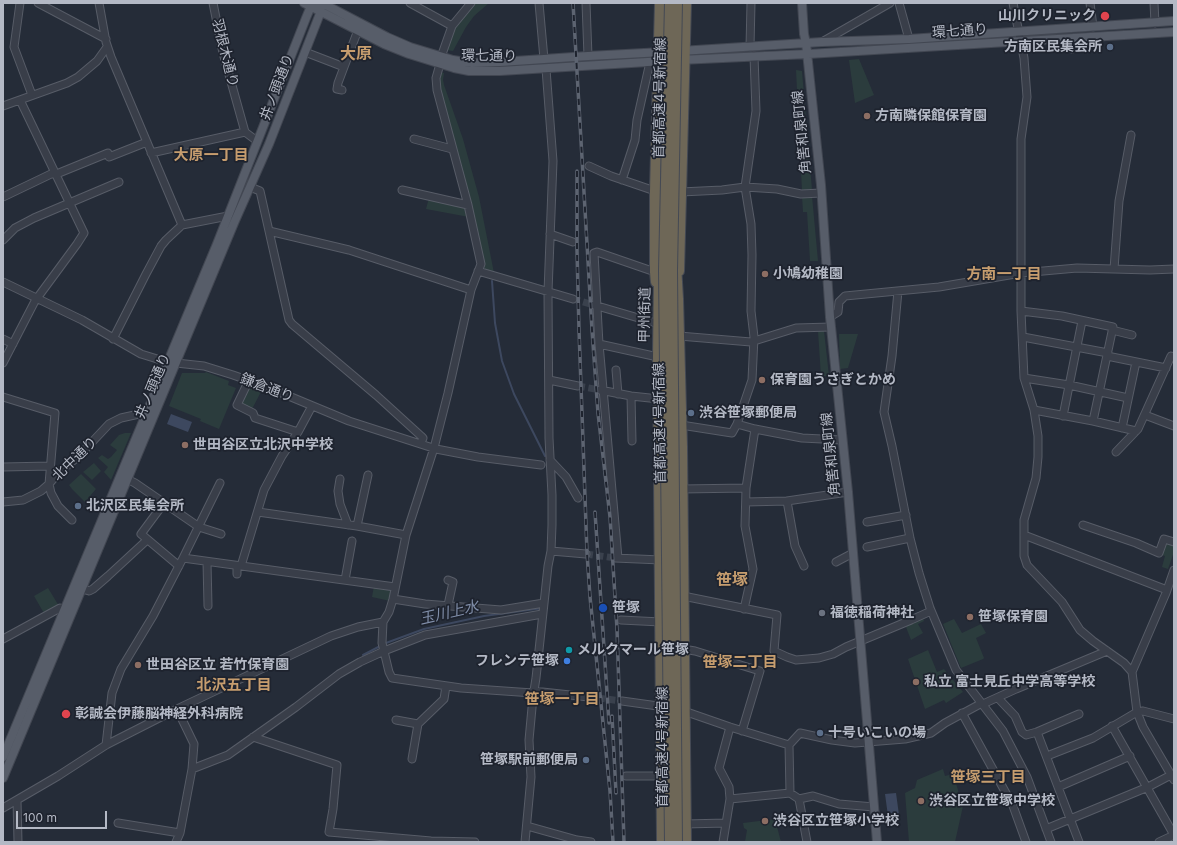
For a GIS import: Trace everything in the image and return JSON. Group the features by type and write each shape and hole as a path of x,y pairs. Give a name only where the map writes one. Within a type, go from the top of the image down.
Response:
{"highway":[{"path":"659,308 655,272 655,191 660,3"},
{"name":"甲州街道","path":"666,842 663,772 658,357 668,3"},
{"name":"首都高速4号新宿線","path":"668,3 664,270 670,842"},
{"path":"678,3 675,237 678,299 682,489 682,842"},
{"name":"首都高速4号新宿線","path":"677,842 672,271 674,110 678,3"},
{"path":"678,299 681,192 682,55 686,3"},
{"path":"682,710 686,842"},
{"path":"662,842 663,772"}],"main road":[{"name":"角筈和泉町線","path":"802,3 821,193 830,317 848,492 877,842"},
{"name":"環七通り","path":"315,5 358,30 408,54 440,60 484,63 588,56 659,58"},
{"name":"環七通り","path":"315,5 440,60 454,68 476,71 495,71 659,58"},
{"name":"井ノ頭通り","path":"3,778 127,479 266,152 305,52 315,5"},
{"name":"井ノ頭通り","path":"3,757 228,216 280,83 315,5"},
{"name":"環七通り","path":"750,47 822,42 909,39 1174,21"},
{"name":"環七通り","path":"754,56 797,55 1021,40 1174,32"},
{"path":"682,55 750,47"},
{"path":"682,55 754,56"},
{"path":"280,83 294,64 297,63 299,67"}],"street":[{"path":"20,3 14,48 32,95"},
{"path":"38,3 106,39"},
{"path":"99,3 107,47 182,225"},
{"name":"羽根木通り","path":"213,3 223,53 238,102 245,132"},
{"path":"410,3 452,26"},
{"path":"471,3 452,26 440,60 436,82 452,149 468,205 481,264 481,272 470,290 448,393 434,448 406,535 393,600 389,612 383,622 383,647 389,672 392,678 461,688 533,692 598,698"},
{"path":"539,3 544,59"},
{"path":"586,3 588,56"},
{"path":"750,47 751,3"},
{"path":"822,42 890,3"},
{"path":"899,3 909,39"},
{"path":"1013,3 1024,58 1027,97 1021,139 1021,311 1024,378 1034,410 1038,436 1038,467 1024,520 1024,556 1027,565 1062,602 1080,630 1124,663 1132,672"},
{"path":"1090,3 1093,27"},
{"path":"1154,3 1155,23"},
{"path":"342,90 337,89 358,30"},
{"path":"1072,49 1075,38"},
{"path":"3,106 67,83 78,77 97,61 107,47"},
{"path":"305,52 344,67"},
{"path":"681,425 732,433 738,424 752,380 754,342 751,311 751,224 745,187 756,111 754,56"},
{"path":"622,180 635,140 637,120 659,58"},
{"path":"525,842 531,777 529,740 533,692 551,551 548,292 553,161 546,68"},
{"path":"3,363 38,298 84,233 20,100"},
{"path":"151,153 245,132 257,141"},
{"path":"1114,269 1118,212 1131,135"},
{"path":"414,139 452,149"},
{"path":"3,197 51,174 59,173 108,153 109,157 147,142"},
{"path":"589,166 622,180 655,191"},
{"path":"3,240 15,228 34,218 119,182"},
{"path":"250,187 260,191 289,320 421,436 422,440 420,443"},
{"path":"681,192 745,187 777,189 801,194 821,193"},
{"path":"402,190 468,205"},
{"path":"113,339 161,246 182,225 228,216"},
{"path":"269,231 349,250 470,290"},
{"path":"550,234 573,242"},
{"path":"655,272 597,252 594,253 595,306 616,558 661,560"},
{"path":"830,317 838,312 839,302 845,296 939,287 1021,273 1077,268 1174,269"},
{"path":"481,272 573,299"},
{"name":"鎌倉通り","path":"3,282 82,320 141,354 167,362 204,366 249,380 349,421 434,448 478,457 541,465"},
{"path":"898,291 892,356 884,412 910,538 931,610 956,670 1003,731 1027,777 1051,842"},
{"path":"595,306 659,324"},
{"path":"1021,311 1062,316 1113,327 1093,422"},
{"path":"1063,416 1082,321"},
{"path":"679,336 754,342 796,328 831,327"},
{"path":"1112,330 1132,335"},
{"path":"1023,337 1077,347 1166,368"},
{"path":"3,339 13,344"},
{"path":"599,344 658,357"},
{"path":"1116,452 1136,431 1171,356 1174,357"},
{"path":"1122,428 1136,362"},
{"path":"616,370 618,394"},
{"path":"1024,378 1069,385 1128,398"},
{"path":"249,380 237,405 253,413 255,418 298,432"},
{"path":"549,380 578,386"},
{"path":"602,391 659,399"},
{"path":"631,396 632,441"},
{"path":"3,398 55,413 49,484 51,493 58,506 72,520"},
{"path":"237,574 264,490 272,472 288,445 298,432 312,406"},
{"path":"1034,410 1136,431"},
{"name":"北中通り","path":"3,502 23,500 41,491 60,471 78,457 109,424 121,418 145,414"},
{"path":"1145,414 1174,426"},
{"path":"738,424 802,438 842,440"},
{"path":"744,609 753,569 745,526 746,488 756,429"},
{"path":"550,460 566,478 578,498"},
{"path":"3,467 50,466"},
{"path":"357,526 368,475"},
{"path":"551,475 566,478"},
{"path":"127,479 199,527 221,534"},
{"path":"340,479 338,491 340,504 348,525"},
{"path":"106,745 112,694 121,669 153,616 180,566 220,483"},
{"path":"682,489 746,488"},
{"path":"746,502 787,501 848,492"},
{"path":"787,501 795,546 804,566"},
{"path":"164,503 140,534 180,566"},
{"path":"258,512 357,526 406,535"},
{"path":"867,522 906,515"},
{"path":"1083,525 1136,543 1159,553 1164,539 1174,542"},
{"path":"1024,535 1167,590"},
{"path":"867,547 910,538"},
{"path":"82,589 89,591 93,589 147,540"},
{"path":"345,580 352,541"},
{"path":"551,551 586,554"},
{"path":"836,562 852,553"},
{"path":"183,558 395,587"},
{"path":"207,562 208,606"},
{"path":"1046,829 1172,778 1143,727 1137,712 1132,672 1174,570"},
{"path":"448,580 453,582 448,605"},
{"path":"683,596 777,615 774,651 796,660 819,658 833,654 931,610"},
{"path":"393,600 501,610 544,604"},
{"path":"4,636 60,608 64,609"},
{"path":"192,769 228,755 340,674 383,647 425,635 542,614"},
{"path":"621,620 661,622"},
{"path":"3,808 58,776 106,745 177,709 273,665 331,636 358,627 383,622"},
{"path":"683,649 760,671 742,731"},
{"path":"790,793 789,745 800,734 832,740 868,743 905,739 931,733 962,713 1107,651"},
{"path":"412,759 418,724 444,699 446,686"},
{"path":"998,698 1015,716 1022,732 1026,736 1079,714"},
{"path":"622,700 682,710 742,731 789,745"},
{"path":"176,842 180,833 192,769 194,744 177,709"},
{"path":"1047,756 1093,738 1137,712 1143,711 1174,719"},
{"path":"962,713 1013,806 1026,842"},
{"path":"396,720 418,724"},
{"path":"1112,726 1174,835 1159,842"},
{"path":"723,842 730,799 729,787 719,768 730,727"},
{"path":"1037,732 1070,820 1080,842"},
{"path":"253,737 337,765 333,809 329,832 473,842"},
{"path":"1058,787 1130,756"},
{"path":"626,776 663,772"},
{"path":"730,799 790,793 799,799 807,842"},
{"path":"799,799 813,796 839,804 874,807"},
{"path":"17,800 18,842"},
{"path":"118,823 180,833"},
{"path":"685,824 726,823"},
{"path":"527,826 577,840 591,842"}],"shaded area":[{"path":"474,3 489,3 474,16 466,27 453,51 446,50 451,34 458,22"},
{"path":"859,59 874,95 855,103 849,60"},
{"path":"796,70 802,71 812,190 809,192 802,191"},
{"path":"439,72 444,73 444,85 463,139 479,197 494,273 483,270 440,92"},
{"path":"802,196 812,196 818,261 810,261 807,212 803,212"},
{"path":"429,198 466,205 469,217 426,209"},
{"path":"818,331 824,331 829,376 821,376"},
{"path":"839,334 858,334 848,368 840,369"},
{"path":"206,372 229,381 228,385 236,388 219,429 200,421 201,419 169,406 182,373"},
{"path":"251,384 263,388 252,409 241,403"},
{"path":"131,433 111,480 104,472 108,467 98,458 102,455 108,459 111,457 117,450 110,445 119,435"},
{"path":"94,463 101,471 92,480 83,472"},
{"path":"81,474 96,489 85,502 69,485"},
{"path":"1167,542 1174,545 1174,552 1168,569 1162,567 1165,556 1162,555"},
{"path":"374,586 392,589 390,601 372,597"},
{"path":"48,588 59,606 45,615 34,596"},
{"path":"923,617 924,621 918,624 923,633 911,640 906,627"},
{"path":"954,619 962,633 981,624 986,633 976,638 984,658 961,668 943,624"},
{"path":"928,650 937,672 944,669 963,692 946,703 944,700 925,709 908,659"},
{"path":"943,769 945,776 953,774 958,790 960,806 963,806 955,842 909,842 905,793 915,788 917,780"},
{"path":"775,819 781,842 745,842 747,830 744,828 743,823"}],"water":[{"path":"171,414 192,422 188,432 167,424"},
{"path":"896,793 899,815 888,816 885,794"}],"waterway":[{"name":"玉川上水","path":"492,281 495,323 502,361 514,394 545,456"},
{"name":"玉川上水","path":"363,655 386,643 424,629 484,616 543,608"}],"tunnel":[{"path":"573,299 594,305"},
{"path":"578,386 600,390"},
{"path":"586,554 615,558"},
{"path":"598,698 622,701"}],"railway":[{"path":"573,3 592,330 598,413 610,517 617,629 624,842"},
{"path":"577,171 579,330 587,553 590,597 610,791 613,842"},
{"path":"595,512 609,723"},
{"path":"612,716 616,793"}],"place":[{"name":"山川クリニック","path":"1105,16"},
{"name":"方南区民集会所","path":"1110,47"},
{"name":"方南隣保館保育園","path":"867,116"},
{"name":"小鳩幼稚園","path":"765,274"},
{"name":"保育園うさぎとかめ","path":"762,380"},
{"name":"渋谷笹塚郵便局","path":"691,413"},
{"name":"世田谷区立北沢中学校","path":"185,445"},
{"name":"北沢区民集会所","path":"78,506"},
{"name":"笹塚","path":"603,608"},
{"name":"福徳稲荷神社","path":"822,613"},
{"name":"笹塚保育園","path":"970,617"},
{"name":"メルクマール笹塚","path":"569,650"},
{"name":"フレンテ笹塚","path":"567,661"},
{"name":"世田谷区立 若竹保育園","path":"138,665"},
{"name":"私立 富士見丘中学高等学校","path":"916,682"},
{"name":"彰誠会伊藤脳神経外科病院","path":"66,714"},
{"name":"十号いこいの場","path":"820,733"},
{"name":"笹塚駅前郵便局","path":"586,760"},
{"name":"渋谷区立笹塚中学校","path":"921,801"},
{"name":"渋谷区立笹塚小学校","path":"765,821"}],"district":[{"name":"大原","path":"356,54"},
{"name":"大原一丁目","path":"211,155"},
{"name":"方南一丁目","path":"1004,274"},
{"name":"笹塚","path":"732,580"},
{"name":"笹塚二丁目","path":"740,662"},
{"name":"北沢五丁目","path":"234,685"},
{"name":"笹塚一丁目","path":"562,699"},
{"name":"笹塚三丁目","path":"988,777"}]}
